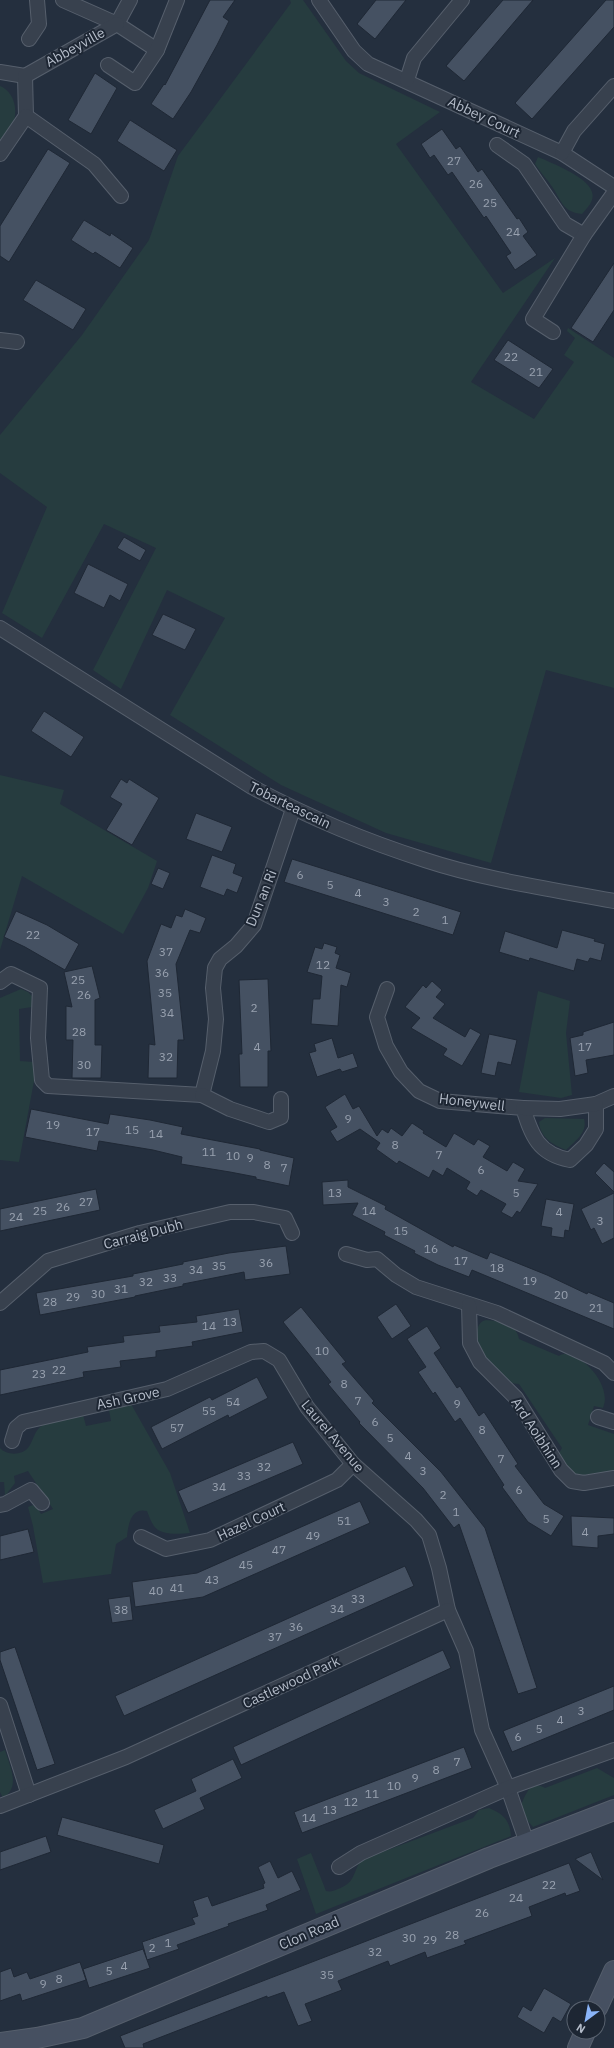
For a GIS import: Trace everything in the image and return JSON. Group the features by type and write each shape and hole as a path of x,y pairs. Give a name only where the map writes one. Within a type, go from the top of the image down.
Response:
{"main road":[{"name":"Clon Road","path":"0,2043 37,2038 83,2028 527,1843 614,1810"},
{"path":"601,2000 614,1971"}],"street":[{"path":"29,39 38,24 37,0"},
{"name":"Abbeyville","path":"64,0 117,24"},
{"path":"130,0 117,24 157,50"},
{"path":"108,65 134,83 157,50 177,0"},
{"name":"Abbey Court","path":"319,0 354,51 368,64 407,80 562,153 614,187"},
{"path":"407,80 414,58 462,0"},
{"name":"Abbeyville","path":"24,76 117,24"},
{"path":"0,72 24,76 26,116 0,154"},
{"path":"562,153 574,131 614,86"},
{"path":"26,116 94,164 121,196"},
{"name":"Abbey Court","path":"498,145 524,164 565,224 584,235"},
{"path":"553,332 533,319 584,235 614,193"},
{"path":"0,340 17,342"},
{"name":"Tobarteascain","path":"0,628 252,787 293,809 359,837 426,860 496,879 614,901"},
{"name":"Dun an Ri","path":"202,1095 213,1050 216,1019 213,988 214,968 220,958 236,946 254,925 293,809"},
{"path":"0,982 11,974 40,988 38,1038 42,1080 48,1086 202,1095 230,1109 269,1122 281,1117 281,1100"},
{"name":"Honeywell","path":"387,989 377,1017 386,1046 401,1072 419,1091 440,1101 523,1108 560,1109 596,1104 614,1096"},
{"name":"Honeywell","path":"523,1108 530,1131 541,1148 556,1157 570,1160 586,1145 596,1129 596,1104"},
{"name":"Carraig Dubh","path":"0,1303 48,1261 140,1233 230,1212 254,1212 285,1218 292,1233"},
{"path":"346,1254 367,1260 377,1259 396,1275 416,1287 497,1313 604,1363 614,1373"},
{"name":"Ard Aoibhinn","path":"469,1305 470,1343 480,1362 516,1398 561,1470 572,1481 584,1483 614,1478"},
{"name":"Laurel Avenue","path":"251,1352 264,1351 279,1360 307,1407 352,1464 416,1520 429,1535 439,1568 448,1610"},
{"name":"Ash Grove","path":"12,1441 16,1428 23,1422 167,1389 251,1352"},
{"path":"598,1417 614,1422"},
{"name":"Hazel Court","path":"141,1537 166,1549 210,1540 338,1480 352,1464"},
{"path":"0,1505 5,1504 30,1490 42,1503"},
{"path":"448,1610 466,1651 482,1730 508,1788 527,1843"},
{"name":"Castlewood Park","path":"0,1806 126,1757 133,1752 448,1610"},
{"path":"0,1705 29,1795"},
{"path":"338,1867 361,1853 508,1788 614,1750"}],"green space":[{"path":"290,0 303,0 346,61 359,73 440,112 396,144 503,293 555,258 471,382 534,419 574,362 564,355 575,338 567,331 568,328 614,358 614,688 546,670 491,863 386,833 281,785 170,715 225,618 167,590 121,689 93,670 156,548 104,524 42,638 2,613 47,507 0,473 0,435 82,335 149,240 178,156 291,3"},
{"path":"0,86 8,92 13,100 15,106 15,116 14,121 0,142"},
{"path":"538,157 569,171 589,186 593,195 590,204 582,214 571,211 564,206 535,164"},
{"path":"0,775 64,790 60,804 157,861 148,888 123,934 22,876 0,950"},
{"path":"21,989 28,992 33,997 32,1007 19,1009 20,1061 34,1062 34,1081 19,1162 0,1160 0,998"},
{"path":"538,991 570,1001 566,1033 572,1095 561,1098 519,1092"},
{"path":"545,1118 584,1119 584,1129 580,1137 566,1150 556,1146 548,1140 542,1132 539,1122"},
{"path":"486,1320 507,1324 515,1330 519,1339 559,1356 565,1354 573,1356 582,1361 598,1377 603,1387 605,1398 603,1408 594,1406 588,1425 614,1434 614,1471 582,1476 570,1470 564,1464 558,1455 562,1448 519,1384 510,1383 484,1358 478,1343 477,1331 481,1322"},
{"path":"131,1404 170,1473 190,1533 171,1534 161,1531 154,1526 147,1511 142,1510 134,1514 131,1518 127,1537 116,1544 111,1574 43,1583 33,1526 28,1507 33,1505 37,1507 41,1514 53,1509 28,1471 14,1476 15,1483 5,1496 4,1482 0,1482 0,1448 6,1452 14,1454 25,1451 30,1445 36,1432 40,1427 47,1423 83,1415 86,1426 111,1421 109,1410"},
{"path":"5,1750 13,1776 13,1782 12,1788 3,1798 0,1792 0,1752"},
{"path":"597,1768 614,1778 614,1795 533,1827 527,1820 521,1805 527,1792 533,1786 536,1785 545,1788"},
{"path":"489,1808 499,1813 508,1822 511,1836 316,1914 297,1859 311,1853 326,1891 333,1891 344,1886 351,1880 361,1860 473,1818 479,1810"}],"building":[{"path":"210,0 235,0 223,17 229,21 217,45 191,92 173,119 151,104 164,84 165,85"},
{"path":"376,0 406,0 375,39 357,24"},
{"path":"503,0 533,0 464,81 446,66"},
{"path":"606,0 614,0 614,27 532,119 515,103"},
{"path":"95,73 117,88 91,134 68,120"},
{"path":"130,120 177,150 164,171 117,141"},
{"path":"442,129 456,149 460,146 478,172 482,169 517,219 519,218 528,232 523,236 537,255 515,270 506,256 511,253 486,216 484,218 452,172 448,175 434,155 430,158 421,144"},
{"path":"48,149 70,163 9,262 0,256 0,226"},
{"path":"84,220 110,236 111,233 133,248 120,268 95,252 93,254 71,240"},
{"path":"614,263 614,310 593,342 571,328"},
{"path":"36,280 86,309 73,330 23,300"},
{"path":"508,340 553,369 539,388 494,360"},
{"path":"124,537 146,550 140,561 117,548"},
{"path":"88,564 128,584 120,601 110,595 104,608 74,593"},
{"path":"163,614 196,629 185,650 152,635"},
{"path":"44,711 84,737 71,757 31,731"},
{"path":"121,779 127,783 129,779 159,798 132,845 106,830 122,804 110,797"},
{"path":"196,813 232,827 222,852 186,839"},
{"path":"212,855 236,864 233,873 243,877 237,893 227,889 224,896 200,887"},
{"path":"292,859 461,912 453,935 284,882"},
{"path":"158,868 170,873 163,889 151,884"},
{"path":"185,909 206,918 200,933 190,930 176,964 184,1040 178,1040 177,1078 148,1078 149,1044 155,1045 147,961 161,924 171,928 176,915 182,917"},
{"path":"16,911 47,925 79,944 65,970 4,937"},
{"path":"562,930 595,939 594,941 605,944 601,961 590,958 588,962 577,959 574,971 530,958 529,961 499,952 505,931 557,948"},
{"path":"324,943 337,947 335,953 340,955 336,968 351,973 347,987 341,985 338,1026 311,1024 313,999 320,999 322,976 307,972 315,947 322,949"},
{"path":"92,966 100,998 95,1000 95,1045 102,1045 101,1078 72,1078 73,1040 66,1040 66,1006 72,1007 64,972"},
{"path":"268,979 271,1051 268,1051 268,1087 240,1087 239,1054 242,1054 239,980"},
{"path":"432,981 442,990 436,997 445,1004 433,1018 465,1037 470,1028 481,1034 462,1066 443,1055 447,1049 411,1028 420,1018 405,1007 423,985 426,988"},
{"path":"614,1022 614,1055 586,1060 588,1073 575,1076 570,1038 583,1035 583,1032"},
{"path":"489,1034 517,1040 511,1065 498,1062 495,1076 481,1073"},
{"path":"332,1038 338,1058 353,1053 358,1067 342,1072 340,1069 317,1077 309,1053 316,1051 314,1044"},
{"path":"345,1094 353,1109 359,1106 377,1136 382,1129 388,1133 391,1128 402,1136 412,1123 424,1131 423,1133 446,1147 454,1133 474,1145 478,1139 490,1146 483,1157 507,1171 513,1162 525,1169 518,1181 538,1184 520,1213 517,1211 512,1218 501,1212 506,1204 481,1190 477,1196 466,1189 470,1182 447,1168 443,1176 433,1170 429,1178 399,1161 397,1164 376,1149 380,1143 360,1129 337,1142 330,1131 337,1127 325,1107"},
{"path":"31,1109 108,1124 110,1114 150,1120 183,1127 181,1134 260,1149 294,1158 289,1186 256,1179 256,1177 181,1164 182,1157 153,1150 99,1141 97,1151 25,1137"},
{"path":"604,1163 614,1172 614,1192 595,1173"},
{"path":"348,1180 348,1187 386,1206 385,1209 453,1247 454,1245 487,1259 490,1252 547,1275 587,1294 588,1292 614,1303 614,1329 472,1270 469,1277 438,1265 384,1235 385,1232 352,1215 358,1203 323,1205 322,1182"},
{"path":"96,1189 100,1210 0,1231 0,1209"},
{"path":"614,1193 614,1238 602,1244 594,1228 591,1230 581,1209"},
{"path":"546,1199 574,1204 569,1231 565,1230 564,1238 551,1236 552,1228 541,1226"},
{"path":"286,1246 290,1274 245,1280 244,1272 183,1284 183,1286 135,1297 40,1315 36,1293 133,1276 133,1274 183,1264 183,1262 229,1253"},
{"path":"396,1304 411,1326 392,1339 377,1317"},
{"path":"301,1307 346,1362 342,1364 374,1401 372,1403 441,1472 485,1528 537,1688 518,1694 459,1524 454,1528 423,1488 359,1423 360,1422 328,1384 331,1382 283,1322"},
{"path":"239,1309 243,1332 192,1342 193,1346 156,1351 156,1357 120,1361 121,1367 83,1372 84,1377 0,1395 0,1370 88,1352 87,1347 124,1342 123,1336 160,1332 159,1326 197,1322 196,1316"},
{"path":"427,1326 441,1348 434,1353 457,1388 460,1386 479,1416 484,1412 518,1464 515,1466 544,1504 564,1516 551,1536 528,1522 502,1487 504,1485 460,1418 455,1422 435,1392 433,1394 418,1372 426,1367 407,1339"},
{"path":"257,1377 268,1398 229,1418 228,1415 162,1449 151,1427 210,1397 212,1400"},
{"path":"293,1442 303,1464 188,1513 178,1491"},
{"path":"360,1501 370,1523 203,1597 135,1607 132,1582 197,1573"},
{"path":"571,1516 614,1518 614,1534 598,1536 598,1548 572,1546"},
{"path":"28,1529 34,1552 0,1560 0,1536"},
{"path":"405,1566 414,1586 124,1716 115,1696"},
{"path":"130,1596 133,1620 112,1623 108,1599"},
{"path":"15,1647 55,1764 37,1770 0,1660 0,1652"},
{"path":"443,1650 451,1668 241,1765 233,1747"},
{"path":"614,1686 614,1710 512,1752 503,1731"},
{"path":"464,1747 472,1768 302,1833 294,1812"},
{"path":"233,1759 242,1778 200,1798 205,1809 163,1829 154,1810 196,1791 191,1779"},
{"path":"62,1817 164,1845 159,1864 57,1835"},
{"path":"46,1836 51,1852 0,1870 0,1852"},
{"path":"591,1852 603,1880 575,1859"},
{"path":"270,1861 278,1878 292,1871 301,1890 266,1905 268,1910 228,1924 229,1926 177,1945 179,1949 147,1960 142,1942 195,1924 192,1918 198,1916 193,1901 208,1896 212,1906 264,1888 263,1884 265,1883 258,1867"},
{"path":"569,1863 580,1891 566,1896 565,1893 529,1907 532,1916 464,1941 466,1944 427,1958 425,1952 390,1966 388,1961 338,1981 342,1990 305,2004 312,2021 298,2026 284,1992 267,1998 267,1996 143,2044 144,2048 125,2048 120,2036"},
{"path":"143,1949 150,1968 89,1988 83,1969"},
{"path":"80,1962 86,1980 22,2001 20,1994 0,2001 0,1972 11,1968 14,1977 27,1972 30,1979"},
{"path":"544,1988 566,2001 566,2013 561,2022 553,2017 544,2033 517,2017 523,2006 531,2011"}]}
